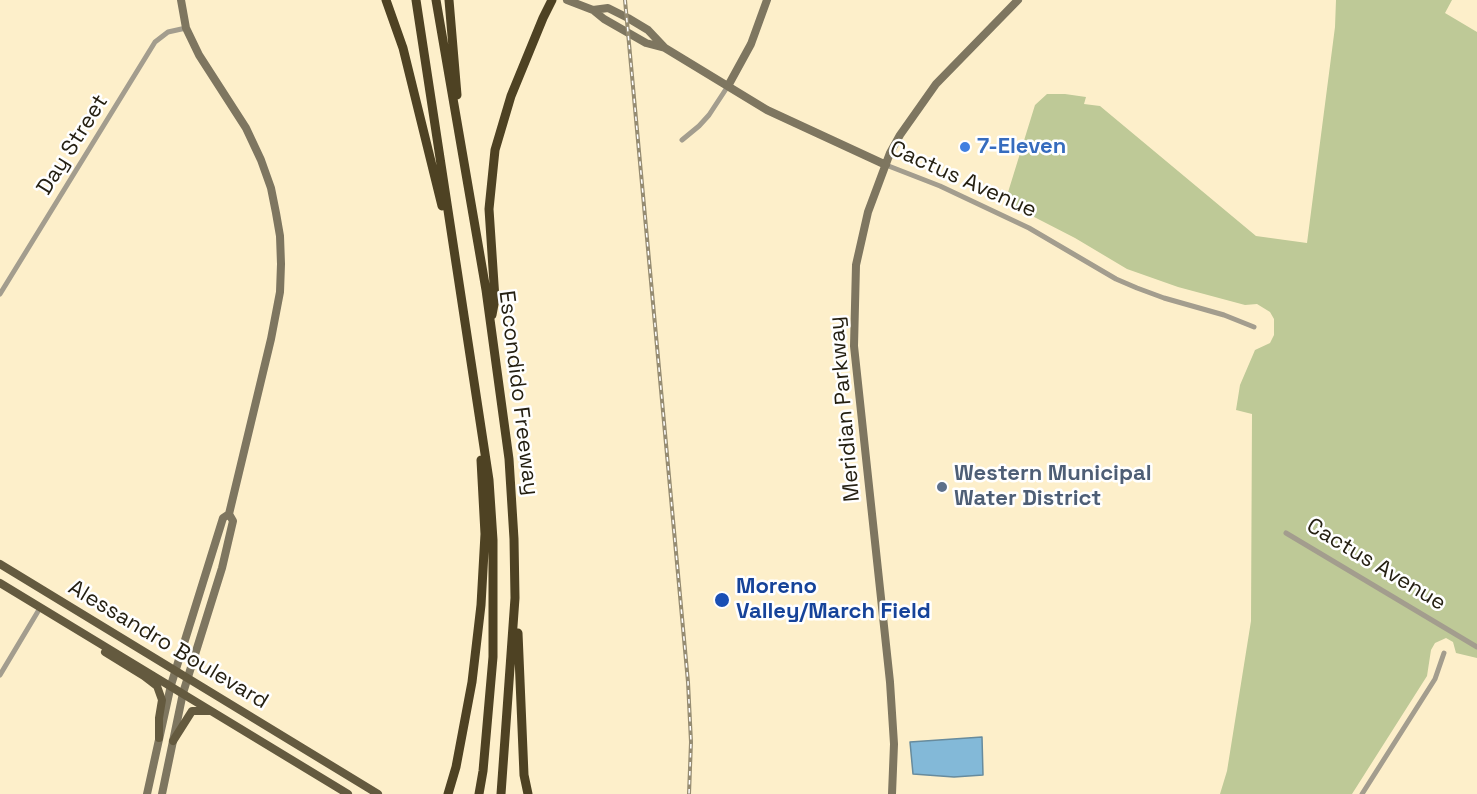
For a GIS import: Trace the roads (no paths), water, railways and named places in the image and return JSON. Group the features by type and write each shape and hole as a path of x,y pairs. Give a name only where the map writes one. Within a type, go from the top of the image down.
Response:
{"highway":[{"path":"386,0 403,48 456,258"},
{"name":"Escondido Freeway","path":"416,0 489,480 493,540 493,657 479,794"},
{"name":"Escondido Freeway","path":"436,0 490,320 509,459 515,598 501,794"},
{"path":"449,0 463,163"},
{"path":"490,320 495,299 489,208 495,150 511,96 552,0"},
{"path":"448,794 456,767 472,682 481,605 485,534 478,398"},
{"path":"515,598 523,709 524,775 528,794"}],"main road":[{"path":"147,794 175,670 223,518 229,514 280,292 280,236 271,188 246,128 199,55 186,28 181,0"},
{"name":"Cactus Avenue","path":"567,0 593,10 646,43 665,48"},
{"path":"728,86 751,44 767,0"},
{"name":"Meridian Parkway","path":"892,794 894,744 890,682 854,346 854,284 859,245 868,212 900,135 930,90 1018,0"},
{"name":"Cactus Avenue","path":"593,10 608,8 648,30 665,48 788,121 886,165"},
{"path":"162,794 183,693 222,568 233,521 229,514"},
{"name":"Alessandro Boulevard","path":"0,564 378,794"},
{"name":"Alessandro Boulevard","path":"0,583 348,794"},
{"path":"84,635 99,648 157,686 162,700 159,738"},
{"path":"173,741 192,711 214,712"}],"street":[{"name":"Day Street","path":"0,294 155,42 168,32 186,28"},
{"path":"682,140 704,120 728,86"},
{"name":"Cactus Avenue","path":"886,165 940,186 1020,223 1067,248 1116,279 1164,298 1224,315 1254,327"},
{"name":"Cactus Avenue","path":"1286,533 1477,647"},
{"path":"0,675 40,608"},
{"path":"1362,794 1435,679 1444,653"}],"water":[{"path":"982,737 983,775 954,777 913,774 910,742"}],"railway":[{"path":"625,0 688,682 691,742 689,794"}],"place":[{"name":"7-Eleven","path":"965,147"},
{"name":"Western Municipal Water District","path":"942,487"},
{"name":"Moreno Valley/March Field","path":"722,600"}]}
